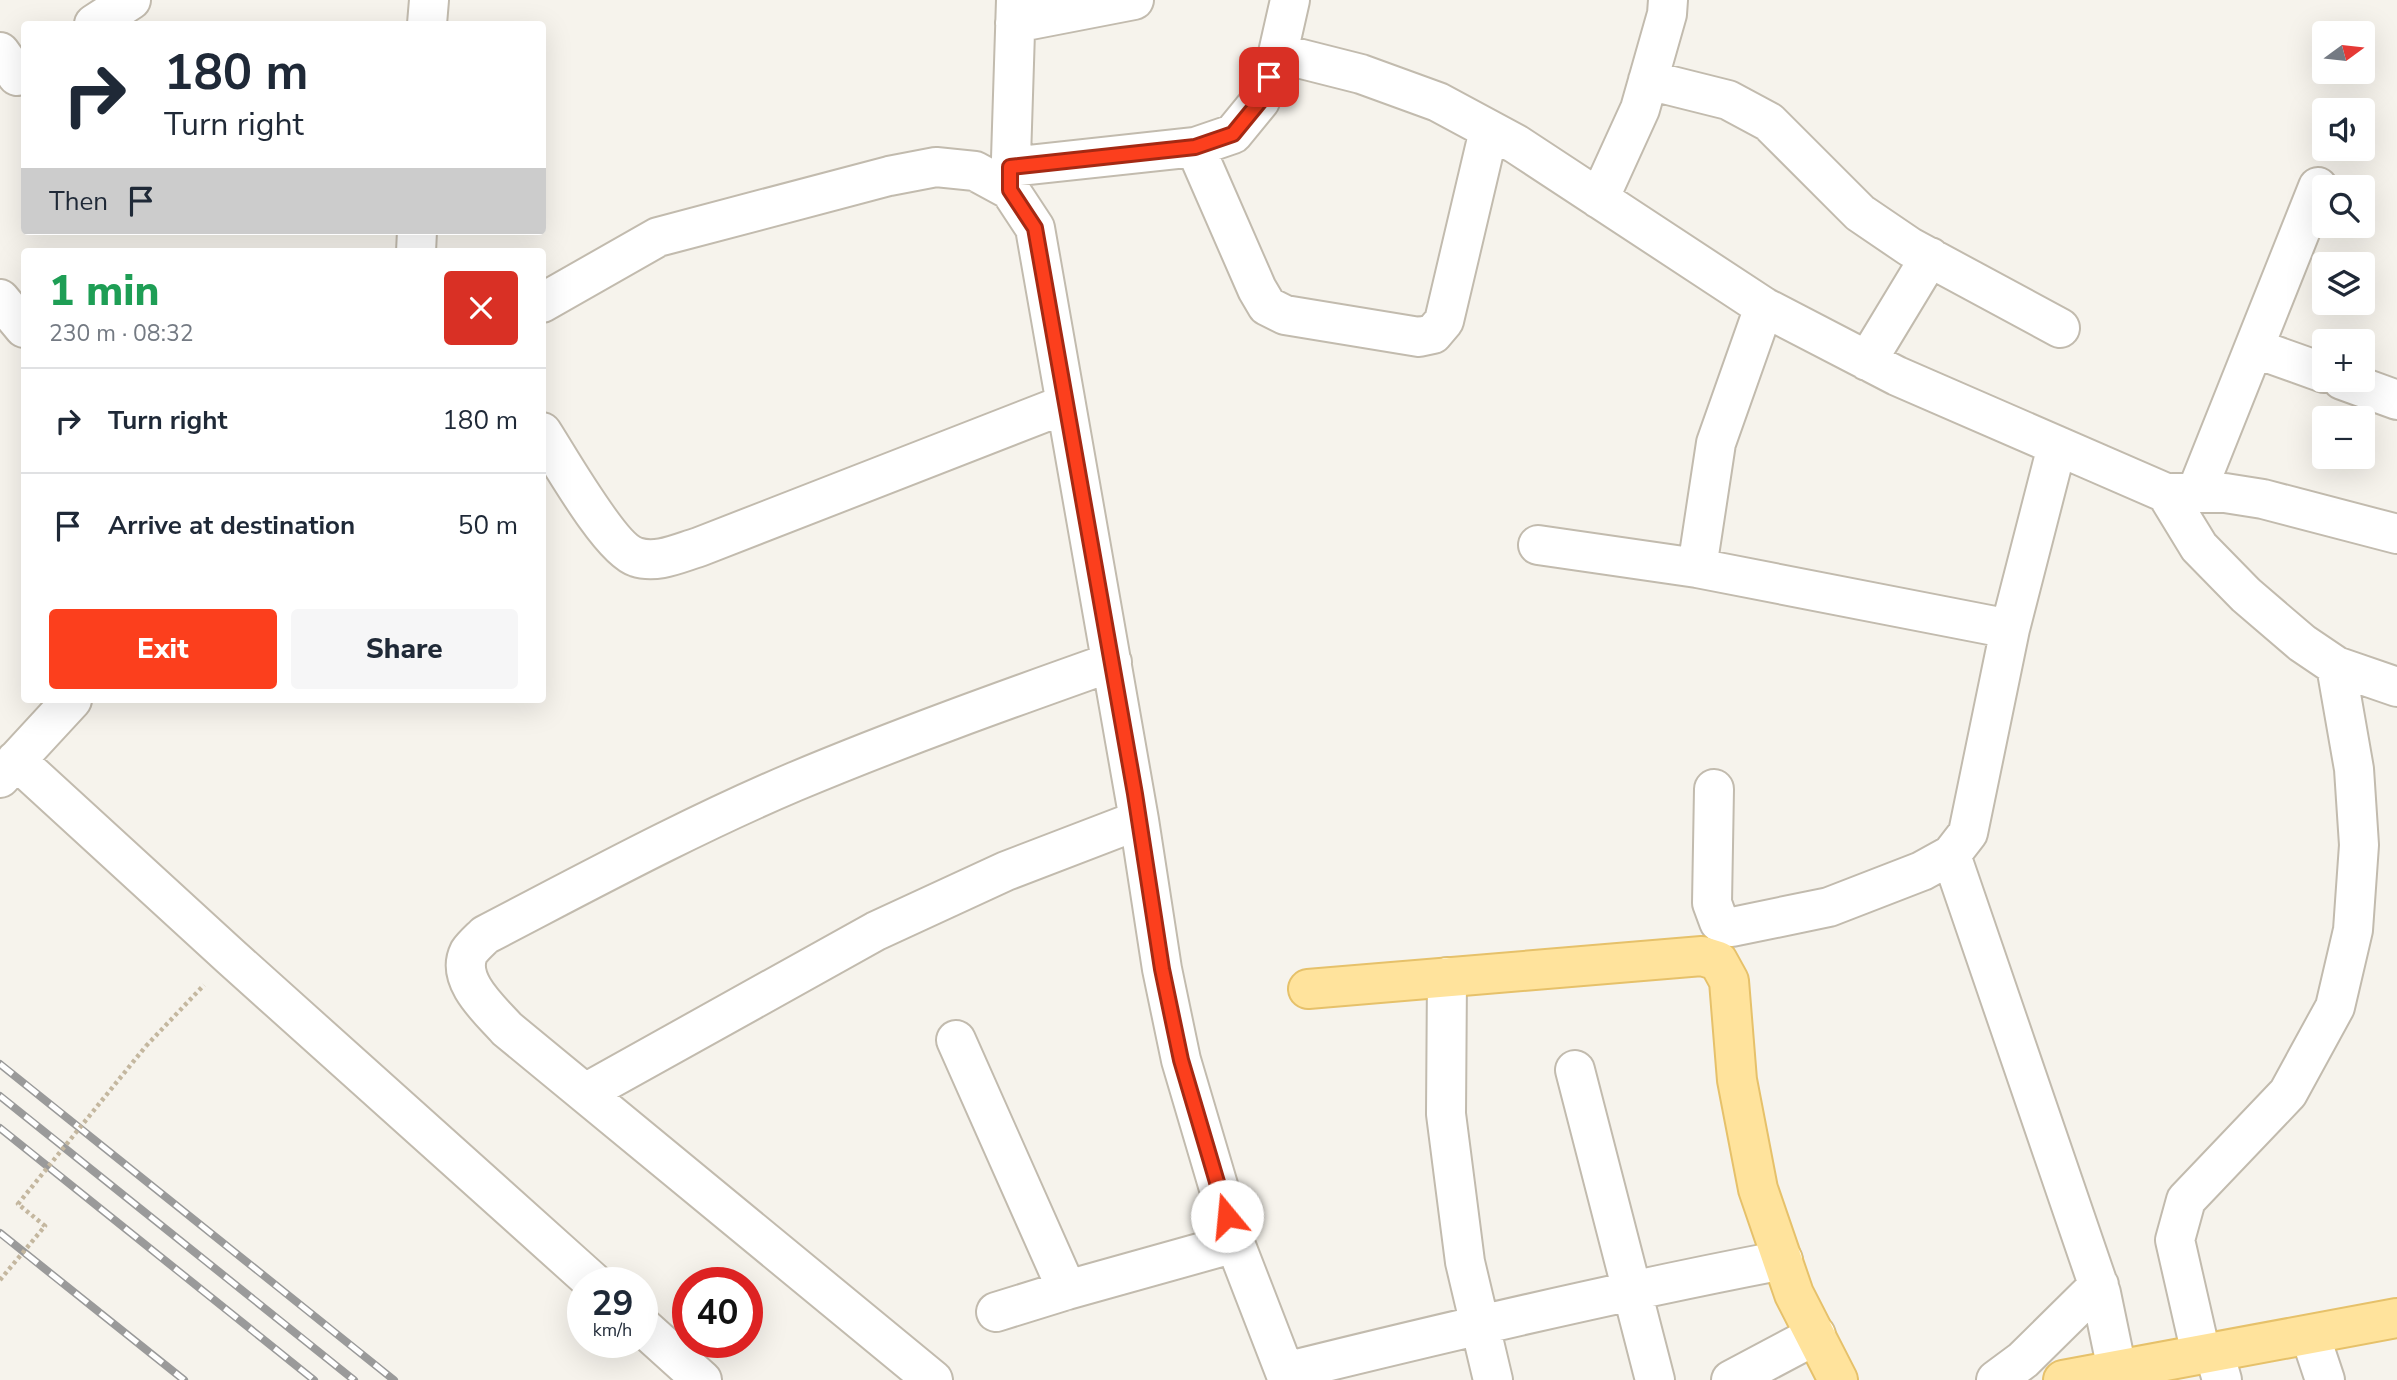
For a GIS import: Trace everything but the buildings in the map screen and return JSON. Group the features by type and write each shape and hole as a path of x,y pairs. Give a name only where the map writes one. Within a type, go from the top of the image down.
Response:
{"main road":[{"path":"1308,989 1702,956 1718,961 1729,981 1737,1080 1758,1189 1794,1294 1839,1380"},
{"path":"2093,1376 2212,1362 2310,1335 2397,1318"}],"street":[{"path":"99,21 131,0"},
{"path":"427,21 429,0"},
{"path":"1134,0 1016,12 1010,178 1035,228 1112,662 1162,969 1181,1060 1235,1243 1286,1376 1479,1323 1631,1289 1783,1260"},
{"path":"546,301 658,237 889,176 936,167 1010,178 1195,147 1233,134 1260,101 1278,53 1290,0"},
{"path":"1599,199 1640,109 1667,14 1668,0"},
{"path":"1278,53 1361,74 1438,102 1516,144 1764,307 1867,361 2057,446 2181,493 2225,494 2263,499 2397,534"},
{"path":"1648,80 1728,100 1769,122 1860,212 1910,247 2060,328"},
{"path":"1195,147 1267,306 1285,316 1419,337 1433,334 1444,321 1489,130"},
{"path":"2312,202 2254,348 2181,493 2199,547 2246,595 2302,643 2336,666 2397,687"},
{"path":"1867,361 1930,257"},
{"path":"0,299 21,324"},
{"path":"1698,568 1716,443 1764,307"},
{"path":"2254,348 2312,369"},
{"path":"2375,392 2397,400"},
{"path":"546,438 612,538 634,557 656,560 699,547 1066,404"},
{"path":"1714,789 1713,903 1719,922 1732,927 1829,908 1922,872 1951,855 1968,833 2010,629 2057,446"},
{"path":"1538,545 1698,568 2010,629"},
{"path":"933,1380 507,1029 477,996 466,973 469,952 485,934 636,856 792,783 951,718 1112,662"},
{"path":"2212,1362 2175,1240 2186,1200 2288,1093 2335,1007 2353,930 2360,845 2354,769 2336,666"},
{"path":"69,703 8,769 231,957 576,1267"},
{"path":"585,1093 876,931 1006,871 1139,820"},
{"path":"1951,855 2108,1315 2093,1376"},
{"path":"1447,977 1446,1114 1465,1262 1493,1380"},
{"path":"956,1040 1067,1290"},
{"path":"1575,1070 1655,1380"},
{"path":"996,1312 1235,1243"},
{"path":"1996,1380 2023,1360 2099,1285"},
{"path":"1731,1380 1816,1335"},
{"path":"2310,1335 2325,1380"},
{"path":"658,1340 702,1380"}],"path":[{"path":"0,1280 45,1226 18,1204 146,1046 231,957"}],"railway":[{"path":"0,1064 394,1380"},
{"path":"0,1096 354,1380"},
{"path":"0,1128 314,1380"},
{"path":"0,1233 184,1380"}],"route":[{"path":"1227,1216 1181,1060 1162,969 1135,794 1035,228 1010,190 1010,167 1195,147 1233,134 1260,101 1269,77"}]}
